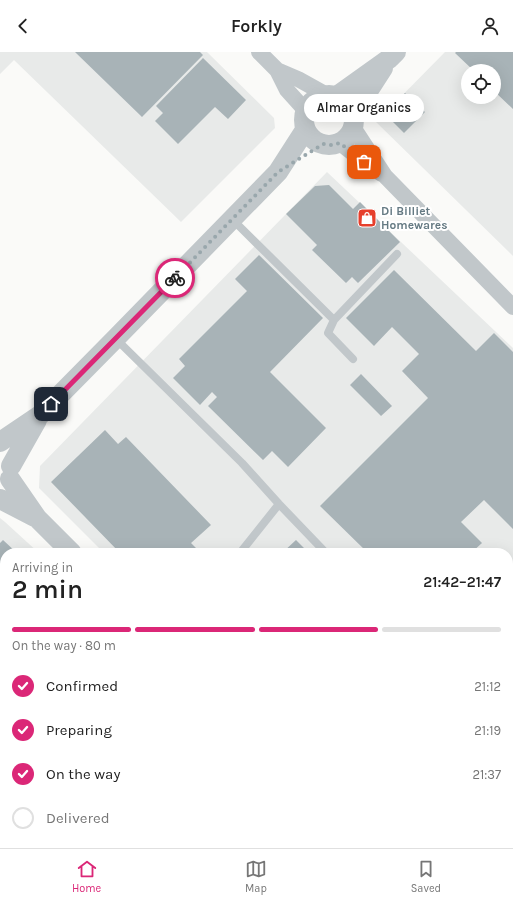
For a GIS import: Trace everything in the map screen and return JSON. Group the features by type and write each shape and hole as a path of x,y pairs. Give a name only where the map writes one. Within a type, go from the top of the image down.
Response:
{"street":[{"path":"259,52 277,70 287,90 305,110"},
{"path":"393,55 331,95 318,96 312,100 305,110 303,117 305,130 316,142 332,144 385,176 513,307"},
{"path":"278,172 332,144 346,139 350,133 353,120 393,55"},
{"path":"277,70 344,100 350,106 353,120 385,176"},
{"path":"0,442 40,415 116,338 278,172 305,130"},
{"path":"7,478 40,415"},
{"path":"0,448 10,459 7,478 37,518 67,548"},
{"path":"0,499 37,518"}],"lane":[{"path":"232,219 334,320"},
{"path":"353,359 328,333 334,320 397,254"},
{"path":"116,338 242,463 321,548"},
{"path":"244,548 279,504"}],"shaded area":[{"path":"0,52 207,52 274,118 275,128 181,222 14,60 0,74"},
{"path":"445,52 513,52 513,256 376,122"},
{"path":"327,172 513,348 513,548 99,548 39,488 40,466"},
{"path":"0,518 34,548 0,548"}],"building":[{"path":"75,52 200,52 203,55 142,117"},
{"path":"513,52 513,109 501,98 501,64 467,64 455,53"},
{"path":"203,58 246,100 228,119 215,107 178,144 155,121 163,113 156,106"},
{"path":"405,93 425,112 404,133 385,114"},
{"path":"329,185 353,209 360,202 400,242 358,283 352,277 346,283 312,250 317,245 286,214 315,186"},
{"path":"259,255 323,318 270,372 326,428 288,467 272,451 263,460 208,406 217,397 212,392 200,405 173,378 185,366 179,359 247,291 235,279"},
{"path":"394,270 476,351 494,333 513,352 513,529 484,500 461,522 482,543 476,548 363,548 320,506 428,398 402,371 419,354 392,327 374,346 346,318"},
{"path":"361,374 392,406 381,416 350,385"},
{"path":"105,430 118,444 126,437 211,525 191,543 196,548 115,548 51,482"},
{"path":"3,540 12,548 0,548 0,543"},
{"path":"296,540 304,548 287,548"}],"way so far":[{"path":"175,278 278,172 323,144 332,145 340,143 364,162"}],"place":[{"name":"Almar Organics","path":"364,162"},
{"name":"Di Billiet Homewares","path":"367,218"}],"route":[{"path":"51,404 175,278"}]}
